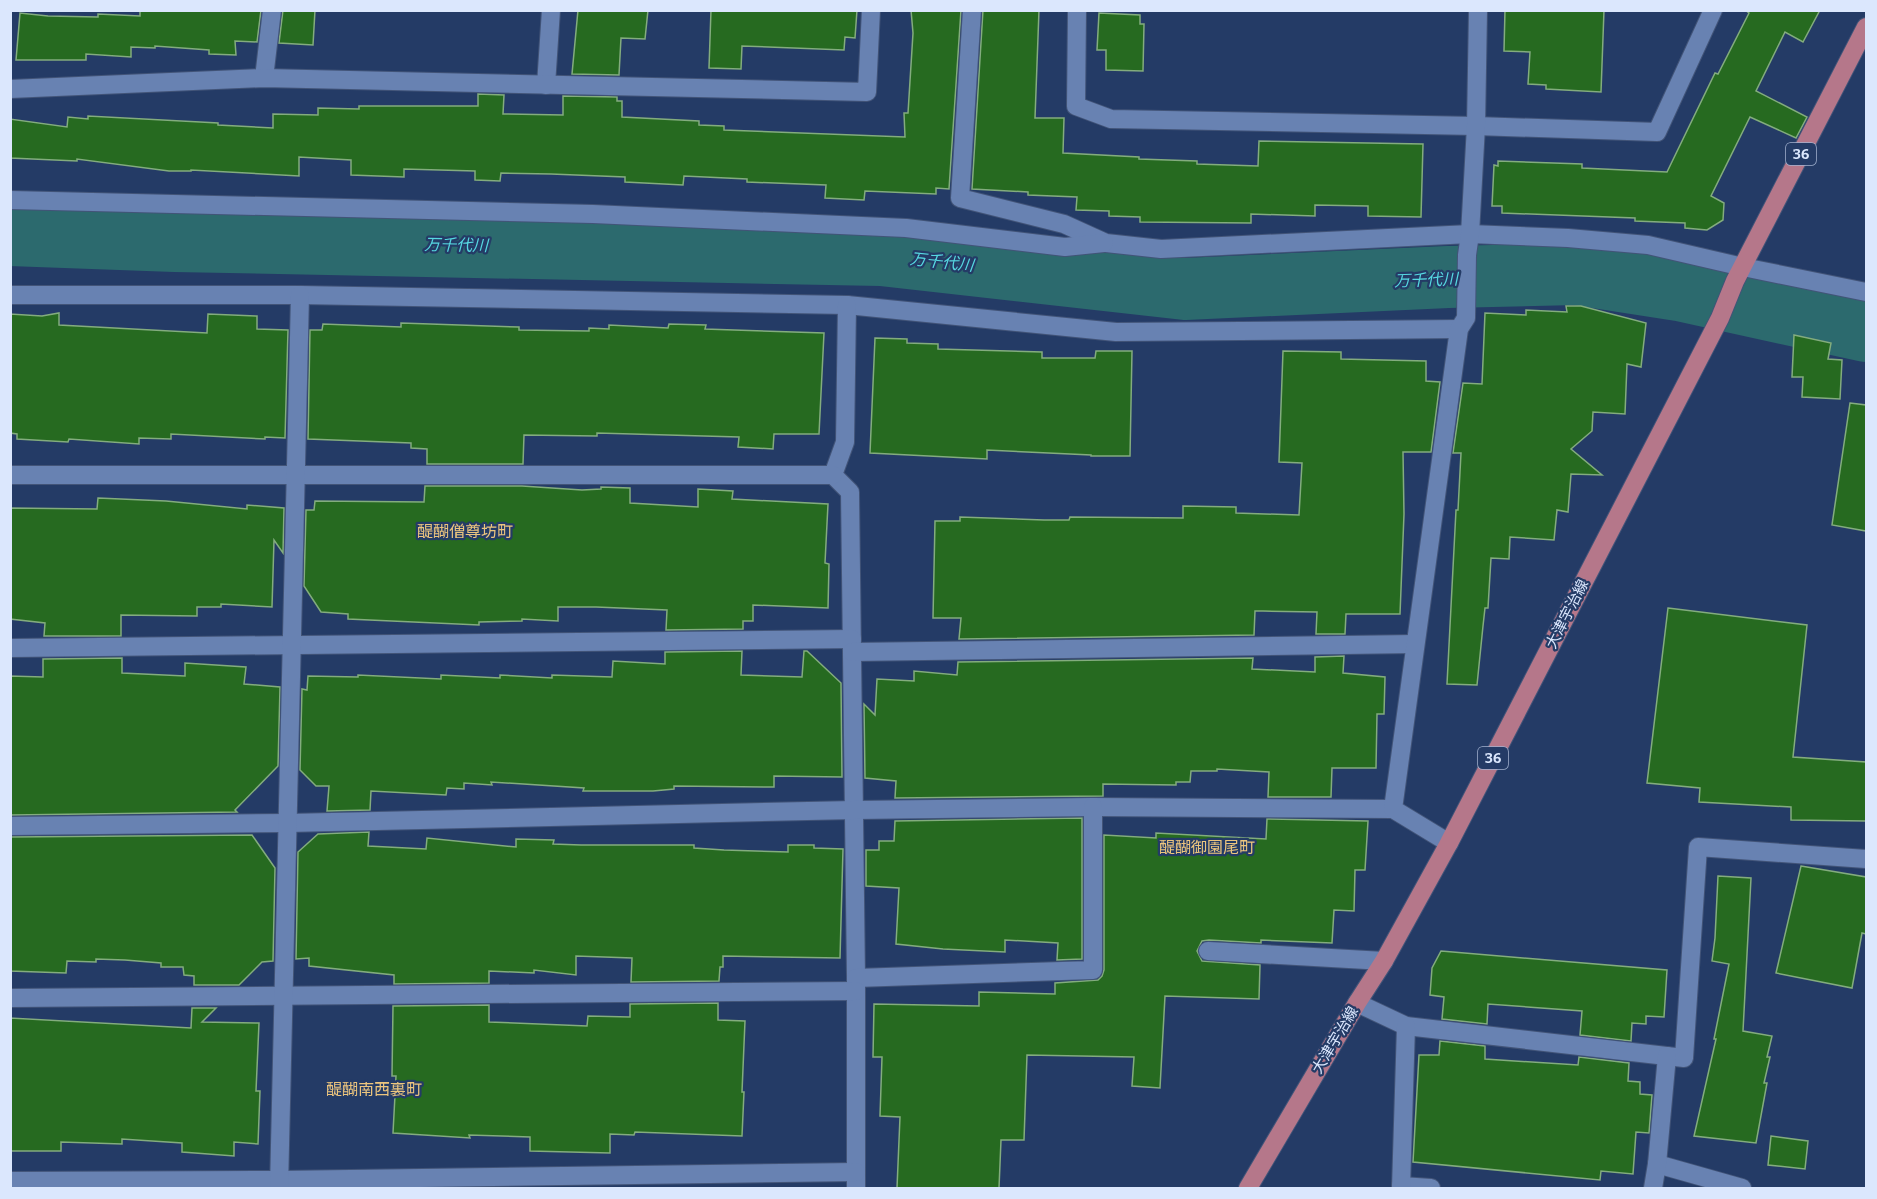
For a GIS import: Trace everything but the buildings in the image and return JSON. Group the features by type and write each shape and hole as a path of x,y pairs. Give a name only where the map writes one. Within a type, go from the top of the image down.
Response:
{"main road":[{"name":"大津宇治線","path":"1248,1188 1384,961 1449,843 1720,318 1739,274 1866,31"}],"street":[{"path":"264,78 272,10"},
{"path":"546,85 551,10"},
{"path":"10,89 264,78 867,92 872,10"},
{"path":"972,10 960,198 1064,224 1106,243"},
{"path":"1077,10 1076,106 1111,119 1657,132 1713,10"},
{"path":"1393,809 1463,324 1476,126 1478,10"},
{"path":"10,200 593,214 906,228 1065,247 1106,243 1161,249 1470,234 1568,238 1648,245 1739,274 1866,292"},
{"path":"10,295 300,295 847,305 1116,332 1463,324"},
{"path":"279,1184 300,295"},
{"path":"833,475 845,442 847,305"},
{"path":"10,475 833,475 850,492 856,985 856,1180 279,1184 10,1181"},
{"path":"10,648 291,644 852,646 1415,644"},
{"path":"10,826 288,824 854,810 1093,807 1393,809 1449,843"},
{"path":"10,998 283,997 856,985 1093,970 1093,807"},
{"path":"1357,1003 1406,1026 1684,1058 1698,847 1866,859"},
{"path":"1208,951 1384,961"},
{"path":"1406,1026 1401,1187 1431,1188"},
{"path":"1653,1188 1667,1056"},
{"path":"1657,1164 1742,1188"}],"shaded area":[{"path":"11,236 175,241 11,240"}],"waterway":[{"name":"万千代川","path":"10,235 175,241 881,255 1185,289 1448,277 1576,274 1679,290 1866,331"}],"district":[{"name":"醍醐僧尊坊町","path":"465,531"},
{"name":"醍醐御園尾町","path":"1207,847"},
{"name":"醍醐南西裏町","path":"374,1089"}]}
